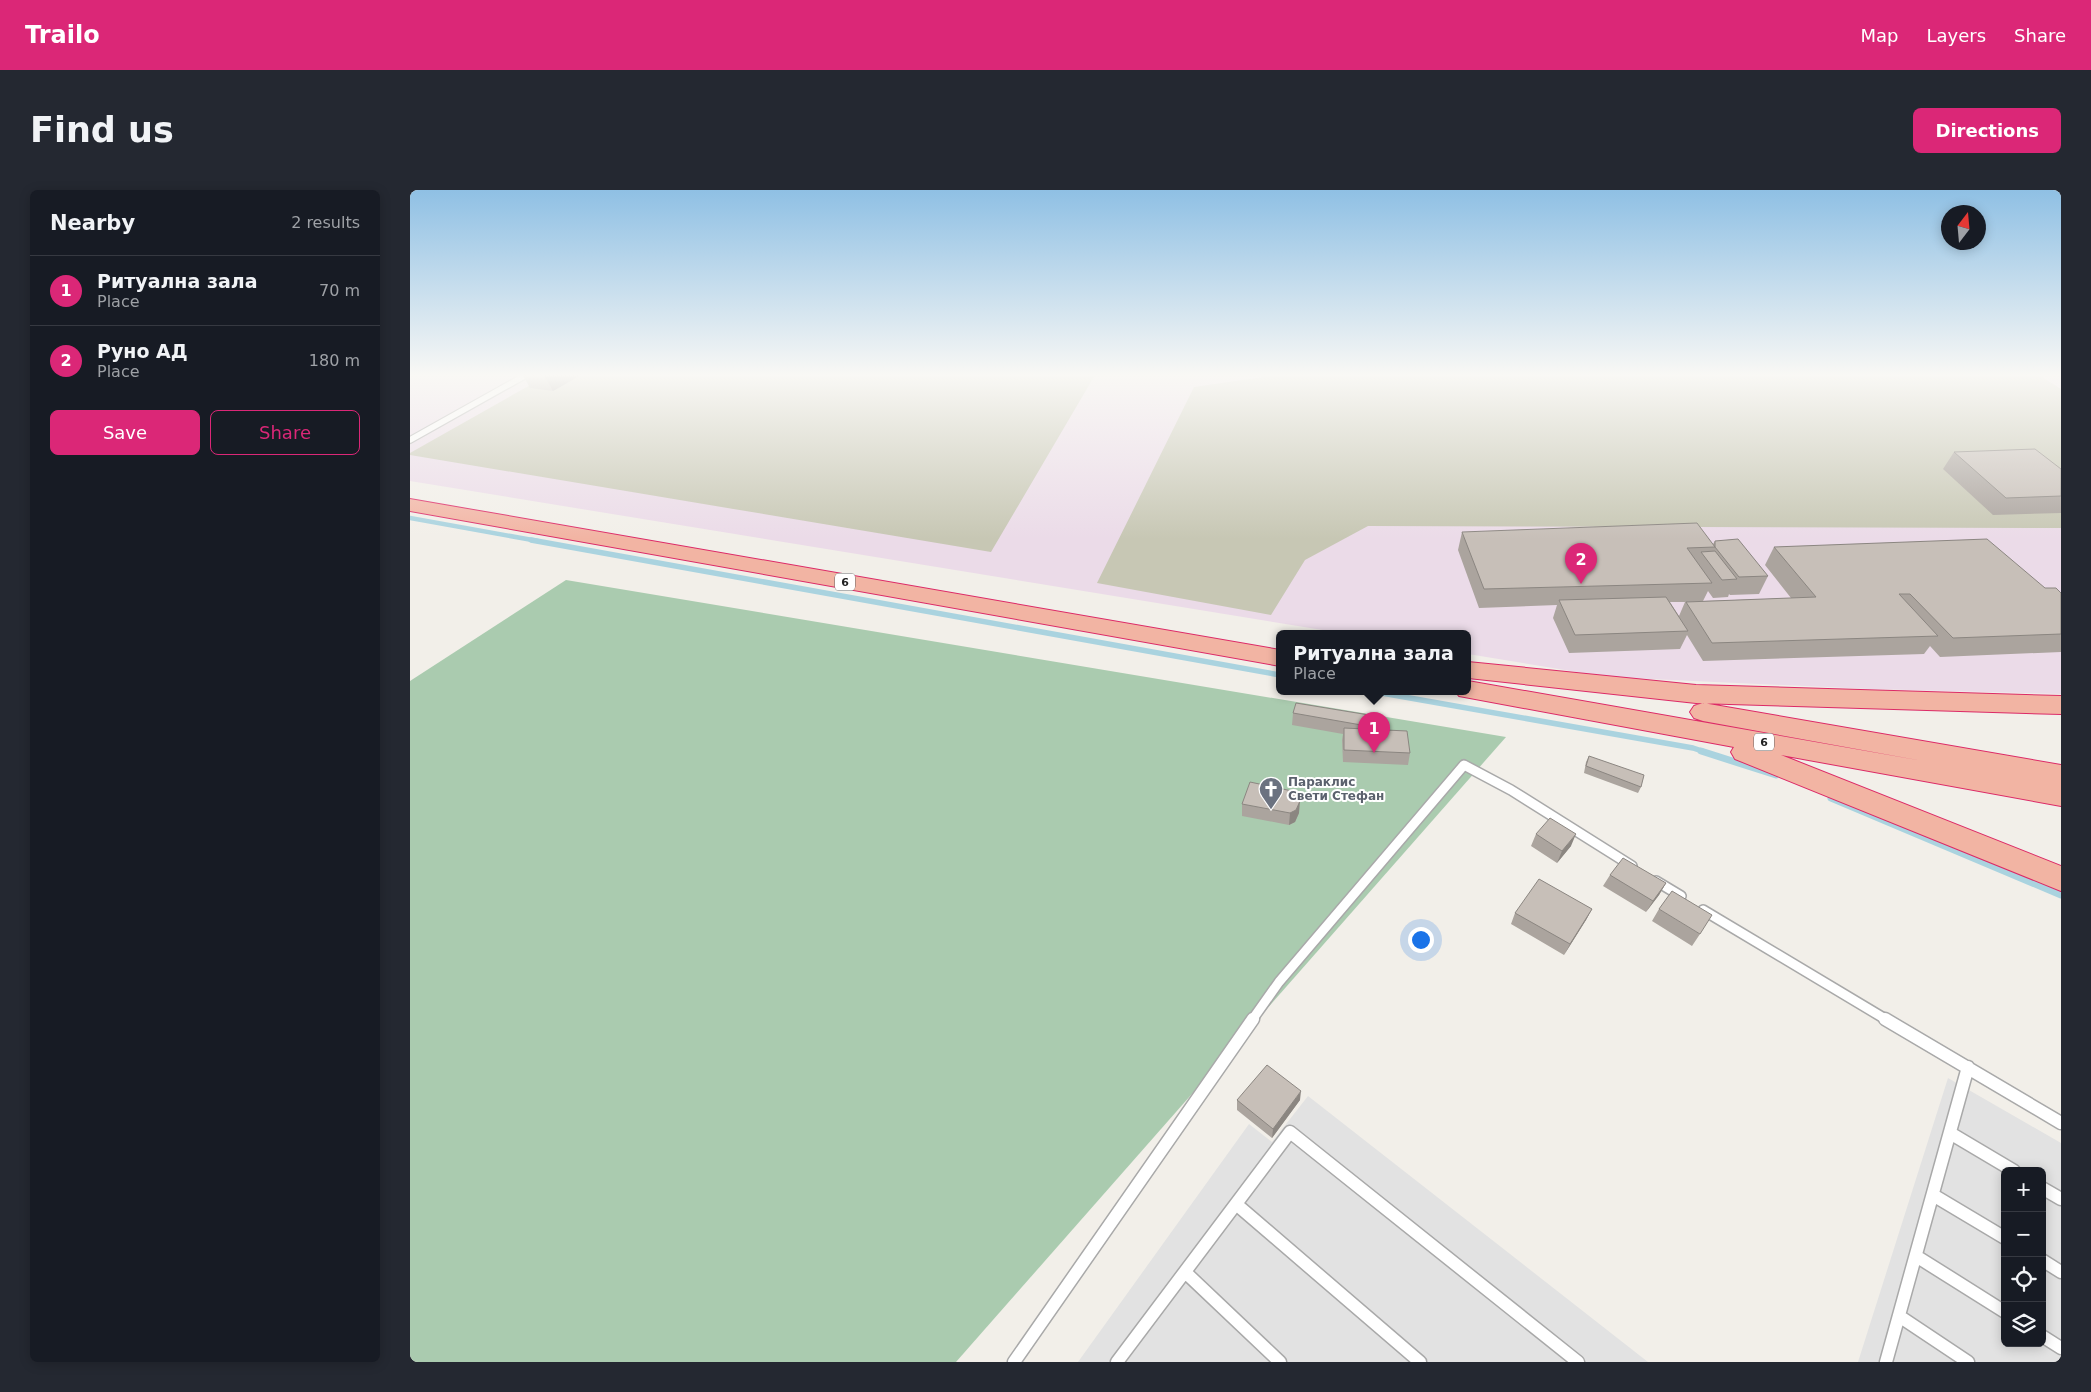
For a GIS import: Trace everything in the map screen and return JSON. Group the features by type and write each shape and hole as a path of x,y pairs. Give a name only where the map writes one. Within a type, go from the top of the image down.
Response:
{"highway":[{"name":"6","path":"410,491 1276,639"},
{"name":"6","path":"410,505 1276,657"},
{"path":"1471,671 1696,694 2061,705"},
{"name":"6","path":"1471,672 2061,775"},
{"name":"6","path":"1471,691 2061,796"},
{"path":"1617,716 1723,745 1776,763 2061,879"}],"lane":[{"path":"410,440 428,430"},
{"path":"1014,1362 1279,982 1464,765 1511,790 1774,955 1968,1067 2061,1124"},
{"path":"1886,1362 1968,1067"},
{"path":"1117,1362 1290,1132 1578,1362"},
{"path":"1950,1133 2007,1167"},
{"path":"2046,1190 2061,1199"},
{"path":"1933,1195 2001,1236"},
{"path":"1236,1204 1420,1362"},
{"path":"1916,1256 2001,1309"},
{"path":"2046,1263 2061,1272"},
{"path":"1185,1272 1280,1362"},
{"path":"1899,1316 1968,1362"},
{"path":"2046,1339 2061,1348"}],"shaded area":[{"path":"410,430 2061,430 2061,694 1870,689 1607,677 1471,654 1471,630 1323,630 410,481"},
{"path":"451,430 1063,430 991,552 410,455 410,453"},
{"path":"1173,430 2061,430 2061,528 1368,526 1305,560 1271,615 1097,583"},
{"path":"1948,1078 2061,1143 2061,1362 1858,1362"},
{"path":"1308,1096 1648,1362 1078,1362 1249,1124 1272,1142"}],"green space":[{"path":"566,580 1506,737 956,1362 410,1362 410,681"}],"building":[{"path":"2035,449 2061,469 2061,496 2006,498 1954,452"},
{"path":"1697,523 1715,547 1687,548 1712,583 1484,589 1462,532"},
{"path":"1738,539 1768,576 1739,577 1715,547 1715,541"},
{"path":"1987,539 2045,588 2056,588 2061,593 2061,634 1953,638 1910,594 1899,594 1938,636 1712,643 1686,602 1816,597 1774,547"},
{"path":"1715,551 1737,579 1722,580 1701,552"},
{"path":"1666,597 1688,631 1575,635 1559,600"},
{"path":"1296,703 1369,715 1367,726 1293,713"},
{"path":"1344,728 1407,731 1410,753 1344,750"},
{"path":"1589,756 1644,775 1641,787 1586,766"},
{"path":"1250,782 1292,791 1298,795 1300,801 1296,810 1290,813 1242,804"},
{"path":"1550,818 1576,834 1562,851 1536,834"},
{"path":"1623,858 1666,883 1653,901 1610,875"},
{"path":"1539,879 1592,909 1570,944 1515,913"},
{"path":"1672,891 1712,915 1700,934 1659,909"},
{"path":"1267,1065 1301,1091 1273,1129 1237,1100"}],"waterway":[{"path":"410,518 538,541"},
{"path":"531,540 1276,674"},
{"path":"1393,695 1693,748 1705,752"},
{"path":"1701,751 1776,775"},
{"path":"1831,798 2061,895"}],"place":[{"name":"Руно АД","path":"1581,584"},
{"name":"Ритуална зала","path":"1374,753"},
{"name":"Параклис Свети Стефан","path":"1271,810"}]}
